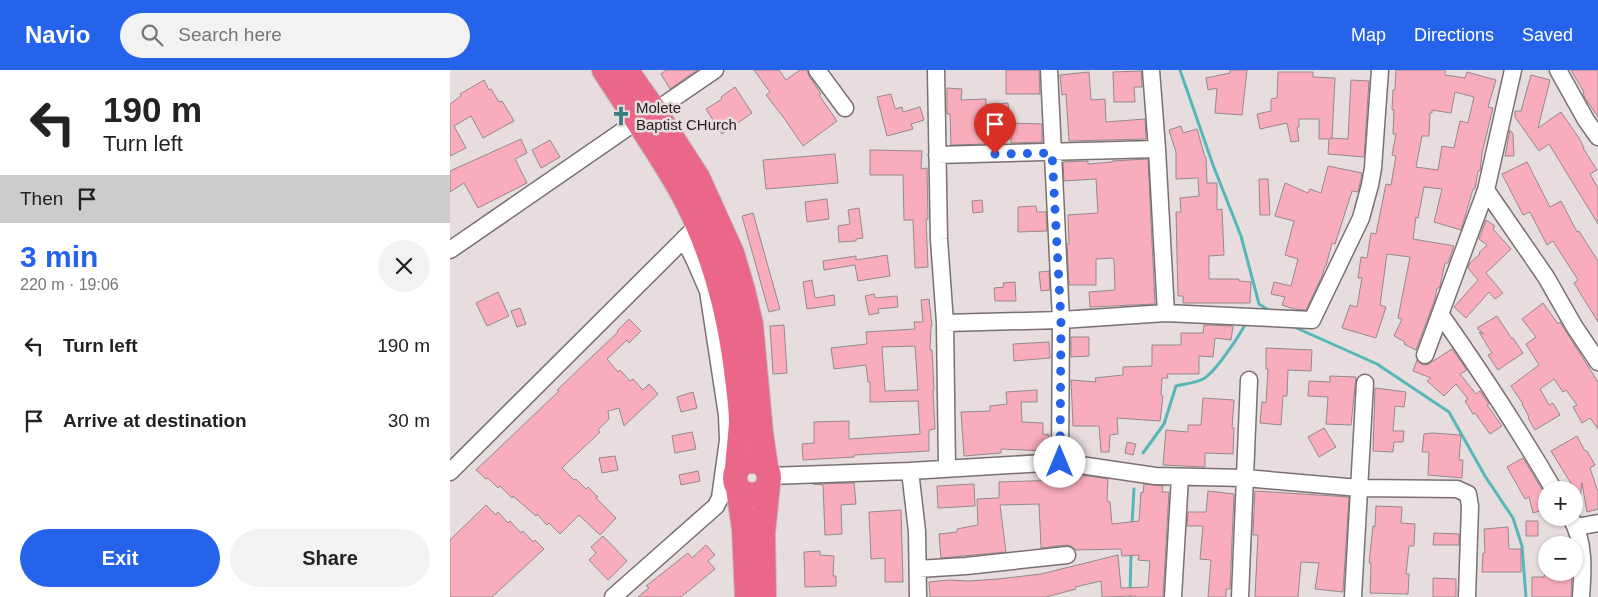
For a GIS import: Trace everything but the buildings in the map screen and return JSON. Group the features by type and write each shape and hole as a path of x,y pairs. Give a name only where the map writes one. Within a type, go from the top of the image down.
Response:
{"highway":[{"path":"604,70 698,178 716,214 735,262 751,324 761,433 768,476 763,533 764,597"},
{"path":"626,70 646,116 656,149 680,190 691,232 714,265 724,300 732,338 739,396 741,422 737,479 745,545 747,597"},
{"path":"737,479 746,494 751,496 761,493 768,476"}],"street":[{"path":"450,250 716,70"},
{"path":"817,70 845,108"},
{"path":"936,70 939,239 946,323 947,468"},
{"path":"1049,70 1061,320 1060,462"},
{"path":"1151,70 1166,313"},
{"path":"946,323 1061,320 1166,313 1312,320 1361,218 1370,185 1373,168 1380,70"},
{"path":"1425,355 1486,190 1513,70"},
{"path":"1558,70 1586,120 1598,137"},
{"path":"937,156 1157,150"},
{"path":"1486,190 1546,277 1574,326 1598,362"},
{"path":"450,472 691,232"},
{"path":"613,597 716,506 720,498 728,440 727,415 708,291 696,261 691,232"},
{"path":"1441,315 1477,366 1549,481"},
{"path":"1240,597 1249,380"},
{"path":"1353,597 1365,383"},
{"path":"768,476 910,471 1060,462 1155,476 1245,478 1359,488 1457,489 1468,494 1470,506 1467,597"},
{"path":"910,471 917,531 918,597"},
{"path":"1173,597 1180,477"},
{"path":"1583,522 1598,523"},
{"path":"1575,526 1581,543 1583,564 1581,597"},
{"path":"918,569 966,566 1067,555"}],"waterway":[{"path":"1180,70 1213,165 1241,236 1259,304 1270,311"},
{"path":"1143,453 1164,424 1176,386 1197,382 1214,370 1246,323"},
{"path":"1292,326 1377,364 1449,412 1485,476 1513,518 1522,546 1526,597"},
{"path":"1132,524 1134,489"},
{"path":"1130,597 1131,553"}],"place":[{"name":"Molete Baptist CHurch","path":"621,116"}],"route":[{"path":"995,154 1052,153 1061,320 1060,462"}]}
